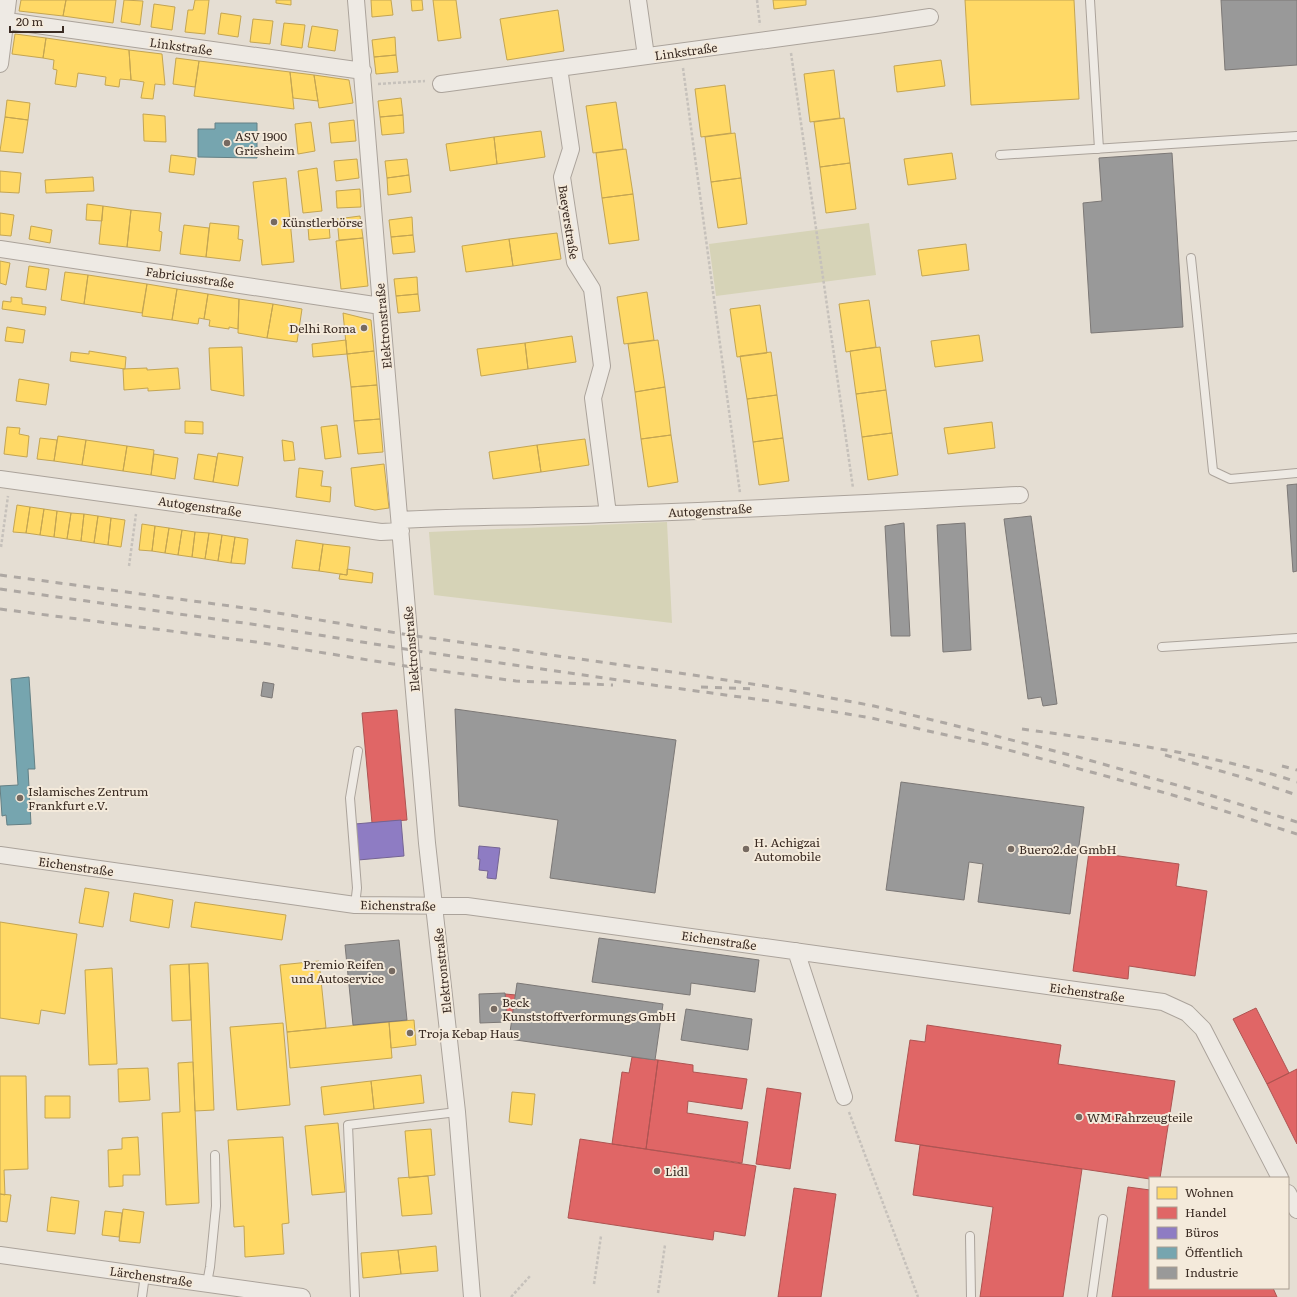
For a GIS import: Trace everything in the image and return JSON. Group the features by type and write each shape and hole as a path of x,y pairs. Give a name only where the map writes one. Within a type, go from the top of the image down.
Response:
{"street":[{"path":"0,64 3,21 8,0"},
{"name":"Elektronstraße","path":"356,0 427,836 457,1112 472,1297"},
{"path":"638,0 646,56"},
{"name":"Linkstraße","path":"441,84 930,17"},
{"name":"Linkstraße","path":"3,21 363,78"},
{"name":"Baeyerstraße","path":"559,68 571,149 562,177 563,184 575,262 592,290 602,366 593,398 608,514"},
{"name":"Fabriciusstraße","path":"0,249 381,306"},
{"name":"Autogenstraße","path":"4,485 381,532 400,525 438,518 742,509 1020,495"},
{"name":"Eichenstraße","path":"0,855 355,905 467,906 1163,1002 1187,1013 1203,1029 1279,1177"},
{"path":"796,951 844,1097"},
{"path":"1289,1195 1297,1210"},
{"name":"Lärchenstraße","path":"0,1255 302,1297"}],"lane":[{"path":"1090,0 1099,149"},
{"path":"1000,156 1297,136"},
{"path":"1191,258 1213,471 1230,479 1297,474"},
{"path":"1162,647 1297,638"},
{"path":"355,905 357,888 350,798 358,751"},
{"path":"355,1297 348,1125 457,1112"},
{"path":"206,1283 210,1267 216,1206 215,1155"},
{"path":"1092,1297 1103,1219"},
{"path":"970,1236 971,1297"},
{"path":"142,1297 145,1275"}],"path":[{"path":"757,0 763,40"},
{"path":"789,37 855,503"},
{"path":"681,51 742,509"},
{"path":"363,78 426,81 441,84"},
{"path":"1,547 4,485"},
{"path":"129,566 137,510"},
{"path":"844,1097 918,1297"},
{"path":"594,1284 601,1236"},
{"path":"658,1293 665,1245"},
{"path":"511,1297 531,1274"}],"shaded area":[{"path":"869,223 876,275 716,296 709,244"},
{"path":"667,522 672,623 434,595 429,532"}],"building: Wohnen":[{"path":"21,0 66,0 63,16 19,11"},
{"path":"66,0 116,0 113,23 63,16"},
{"path":"124,0 143,1 140,25 121,22"},
{"path":"195,0 209,0 205,34 185,32 188,10 193,10"},
{"path":"276,0 291,0 291,5 276,3"},
{"path":"371,0 391,0 393,15 372,17"},
{"path":"411,0 422,0 423,10 412,11"},
{"path":"433,0 456,0 461,38 438,41"},
{"path":"773,0 806,0 806,5 774,9"},
{"path":"965,0 1074,0 1079,99 971,105"},
{"path":"154,4 175,7 172,30 151,27"},
{"path":"558,10 564,51 507,60 500,19"},
{"path":"221,13 241,16 238,37 218,34"},
{"path":"253,19 273,21 270,44 250,42"},
{"path":"284,23 305,25 302,48 281,45"},
{"path":"312,26 338,30 335,51 308,47"},
{"path":"15,34 46,38 43,58 12,54"},
{"path":"395,37 396,55 374,57 372,40"},
{"path":"46,38 129,50 131,80 120,79 119,87 105,85 106,77 78,73 76,87 55,84 57,70 53,69 54,60 43,58"},
{"path":"129,50 162,54 165,85 155,84 153,99 141,98 144,82 131,80"},
{"path":"396,55 398,72 376,74 374,57"},
{"path":"176,58 199,61 195,87 173,84"},
{"path":"941,60 945,86 897,92 894,66"},
{"path":"199,61 290,72 294,109 194,96"},
{"path":"834,70 840,118 810,122 804,74"},
{"path":"290,72 314,75 318,101 293,98"},
{"path":"314,75 349,80 353,103 319,108"},
{"path":"725,85 731,133 701,137 695,89"},
{"path":"401,98 403,115 380,117 378,101"},
{"path":"7,100 30,103 28,120 5,117"},
{"path":"616,102 623,149 593,153 586,106"},
{"path":"143,114 165,116 166,142 144,141"},
{"path":"403,115 404,133 382,135 380,117"},
{"path":"5,117 28,120 23,153 0,151"},
{"path":"844,118 850,163 820,167 814,122"},
{"path":"354,120 356,141 331,143 329,123"},
{"path":"311,122 315,151 298,154 295,124"},
{"path":"541,131 545,157 497,164 494,137"},
{"path":"735,133 741,178 711,182 705,137"},
{"path":"494,137 497,164 450,171 446,144"},
{"path":"626,149 633,194 602,198 596,153"},
{"path":"952,153 956,179 908,185 904,159"},
{"path":"171,155 196,158 194,175 169,172"},
{"path":"357,159 359,178 336,181 334,161"},
{"path":"407,159 409,175 387,178 385,161"},
{"path":"850,163 856,209 826,213 820,167"},
{"path":"317,168 322,211 303,213 298,171"},
{"path":"0,171 21,173 19,193 0,192"},
{"path":"409,175 411,192 388,195 387,178"},
{"path":"93,177 94,191 46,193 45,180"},
{"name":"Künstlerbörse","path":"286,178 294,262 262,265 253,182"},
{"path":"741,178 747,224 718,228 711,182"},
{"path":"360,189 361,207 337,208 336,191"},
{"path":"633,194 639,240 609,244 602,198"},
{"path":"87,204 103,206 102,221 86,220"},
{"path":"103,206 131,210 127,247 99,244"},
{"path":"131,210 161,213 159,231 162,232 160,251 127,247"},
{"path":"0,213 14,215 11,236 0,235"},
{"path":"360,216 363,238 339,240 337,219"},
{"path":"412,217 413,235 391,237 389,220"},
{"path":"210,223 239,226 238,239 243,240 240,261 206,257"},
{"path":"184,225 209,228 206,257 180,254"},
{"path":"329,225 330,238 309,240 308,227"},
{"path":"31,226 52,230 50,243 29,239"},
{"path":"557,233 561,259 513,266 509,239"},
{"path":"413,235 415,252 393,254 391,237"},
{"path":"363,238 368,286 341,289 336,241"},
{"path":"509,239 513,266 466,272 462,246"},
{"path":"966,244 969,270 922,276 918,250"},
{"path":"0,261 10,263 6,285 0,283"},
{"path":"29,266 49,269 46,290 26,287"},
{"path":"65,272 88,275 84,304 61,300"},
{"path":"88,275 147,284 142,313 84,304"},
{"path":"417,277 418,294 396,296 394,279"},
{"path":"147,284 177,289 172,320 142,316"},
{"path":"177,289 208,294 204,319 199,318 198,324 172,320"},
{"path":"647,292 654,340 624,344 617,297"},
{"path":"208,294 239,299 238,329 209,326 210,320 204,319"},
{"path":"418,294 420,311 398,313 396,296"},
{"path":"11,297 22,298 22,304 46,307 45,315 2,309 3,301 11,302"},
{"path":"239,299 273,304 267,338 238,333"},
{"path":"869,300 876,347 846,352 839,304"},
{"path":"273,304 302,309 297,342 267,338"},
{"path":"760,305 767,353 737,357 730,309"},
{"path":"343,313 371,320 374,351 347,354"},
{"path":"7,327 25,330 23,343 5,341"},
{"path":"979,335 983,361 935,367 931,341"},
{"path":"572,336 576,362 528,369 525,343"},
{"path":"346,340 347,354 313,357 312,344"},
{"path":"658,340 665,387 635,392 628,344"},
{"path":"525,343 528,369 481,376 477,349"},
{"path":"242,347 244,396 211,390 209,348"},
{"path":"880,347 886,390 856,394 850,351"},
{"path":"89,351 126,357 125,369 70,361 71,352 89,354"},
{"path":"374,351 377,385 351,387 347,354"},
{"path":"771,352 777,395 747,399 740,356"},
{"path":"147,368 147,370 178,368 180,389 148,391 148,388 124,390 123,369"},
{"path":"19,379 49,384 46,405 16,401"},
{"path":"377,385 380,419 354,421 351,387"},
{"path":"665,387 671,435 641,439 635,392"},
{"path":"886,390 892,433 862,437 856,394"},
{"path":"777,395 783,438 753,442 747,399"},
{"path":"380,419 383,452 358,454 354,421"},
{"path":"185,421 203,422 203,434 185,433"},
{"path":"992,422 995,448 948,454 944,428"},
{"path":"337,425 341,457 325,459 321,427"},
{"path":"7,427 20,428 19,434 29,436 27,457 4,454"},
{"path":"892,433 898,475 868,480 862,437"},
{"path":"671,435 678,482 648,487 641,439"},
{"path":"58,436 86,440 82,465 54,461"},
{"path":"40,438 57,440 54,461 37,459"},
{"path":"783,438 789,481 759,485 753,442"},
{"path":"585,439 589,465 541,472 537,445"},
{"path":"86,440 127,446 123,471 82,465"},
{"path":"282,440 293,442 295,460 284,461"},
{"path":"537,445 541,472 493,479 489,452"},
{"path":"127,446 154,450 151,475 123,471"},
{"path":"218,453 243,457 238,486 213,482"},
{"path":"154,454 178,458 175,479 151,475"},
{"path":"198,454 217,457 213,482 194,479"},
{"path":"384,464 389,508 375,510 355,506 351,468"},
{"path":"299,468 323,471 321,486 331,487 330,502 296,497"},
{"path":"17,505 30,507 26,533 13,532"},
{"path":"30,507 44,509 40,535 26,533"},
{"path":"44,509 57,511 54,537 40,535"},
{"path":"57,511 71,513 67,539 54,537"},
{"path":"71,513 84,514 81,541 67,539"},
{"path":"84,514 98,516 94,543 81,541"},
{"path":"98,516 111,518 108,545 94,543"},
{"path":"111,518 125,520 121,547 108,545"},
{"path":"142,524 155,526 152,551 139,550"},
{"path":"155,526 169,528 165,553 152,551"},
{"path":"169,528 182,530 178,555 165,553"},
{"path":"182,530 195,532 192,557 178,555"},
{"path":"195,532 209,533 205,559 192,557"},
{"path":"209,533 222,535 218,561 205,559"},
{"path":"222,535 235,537 231,563 218,561"},
{"path":"235,537 248,539 245,564 231,563"},
{"path":"296,540 323,544 319,571 292,568"},
{"path":"323,544 350,547 347,575 319,571"},
{"path":"347,569 373,573 372,583 339,579 340,574 347,575"},
{"path":"85,888 109,892 103,927 79,923"},
{"path":"134,893 173,900 169,928 130,921"},
{"path":"195,902 286,915 282,940 191,927"},
{"path":"0,922 77,934 65,1014 41,1010 39,1024 0,1018"},
{"path":"319,961 326,1028 287,1032 280,965"},
{"path":"208,963 214,1110 195,1111 189,964"},
{"path":"189,964 191,1020 172,1021 170,965"},
{"path":"112,968 117,1064 89,1065 85,970"},
{"path":"414,1020 416,1045 391,1048 389,1022"},
{"path":"389,1022 392,1058 290,1068 287,1032"},
{"path":"283,1023 290,1105 237,1110 230,1027"},
{"path":"193,1062 199,1203 166,1205 162,1113 180,1112 178,1063"},
{"path":"148,1068 150,1100 119,1102 118,1069"},
{"path":"421,1075 424,1103 374,1109 371,1081"},
{"path":"0,1076 26,1076 28,1169 4,1170 5,1195 0,1194"},
{"path":"371,1081 374,1109 324,1115 321,1087"},
{"path":"512,1092 535,1094 532,1125 509,1122"},
{"path":"45,1096 70,1096 70,1118 45,1118"},
{"path":"338,1123 345,1192 312,1195 305,1126"},
{"path":"431,1129 435,1175 409,1178 405,1131"},
{"path":"138,1137 140,1175 123,1175 123,1186 109,1187 108,1150 122,1149 122,1138"},
{"path":"283,1137 289,1223 282,1224 284,1254 245,1257 244,1226 234,1227 228,1140"},
{"path":"428,1176 432,1214 402,1216 398,1178"},
{"path":"0,1194 11,1195 7,1222 0,1221"},
{"path":"51,1197 79,1201 75,1234 47,1231"},
{"path":"123,1209 144,1212 140,1243 119,1241"},
{"path":"105,1211 122,1213 119,1237 102,1235"},
{"path":"436,1246 438,1271 401,1274 398,1250"},
{"path":"398,1250 401,1274 363,1278 361,1253"}],"building: Handel":[{"path":"397,710 407,820 372,823 362,713"},
{"path":"1089,852 1179,864 1176,886 1207,891 1195,976 1129,966 1128,979 1073,971"},
{"path":"505,994 516,995 512,1022 507,1021"},
{"path":"1256,1008 1289,1073 1267,1084 1233,1019"},
{"path":"927,1025 1061,1045 1058,1064 1175,1081 1160,1177 1149,1177 1149,1179 895,1141 910,1040 925,1042"},
{"path":"632,1057 658,1060 646,1149 612,1144 622,1072 629,1073"},
{"path":"658,1060 693,1065 693,1072 747,1079 742,1109 688,1101 687,1113 748,1122 742,1163 646,1149"},
{"path":"1297,1069 1297,1144 1267,1084"},
{"path":"767,1088 801,1093 790,1169 756,1164"},
{"path":"580,1139 756,1166 745,1236 714,1231 713,1240 568,1218"},
{"path":"920,1145 1082,1169 1063,1297 980,1297 993,1207 913,1195"},
{"path":"1128,1187 1149,1190 1149,1289 1273,1289 1277,1297 1112,1297"},
{"path":"794,1188 836,1194 821,1297 778,1297"}],"building: Büros":[{"path":"401,820 404,856 358,860 355,824"},
{"path":"479,846 500,848 496,879 487,878 488,871 479,870"}],"building: Öffentlich":[{"name":"ASV 1900 Griesheim","path":"215,123 257,123 257,158 198,157 198,129 215,129"},
{"path":"29,677 35,769 28,769 31,824 7,825 6,815 2,816 0,786 18,785 11,679"}],"building: Industrie":[{"path":"1221,0 1297,0 1297,65 1225,70"},
{"path":"1172,153 1183,327 1091,333 1083,203 1102,201 1099,158"},
{"path":"1297,484 1297,571 1293,572 1287,485"},
{"path":"1031,516 1057,704 1043,706 1041,697 1028,699 1004,519"},
{"path":"904,523 910,636 891,636 885,526"},
{"path":"965,523 971,650 943,652 937,525"},
{"path":"263,682 274,684 272,698 261,696"},
{"path":"455,709 676,740 655,893 550,878 558,820 459,806"},
{"path":"901,782 1084,807 1070,914 978,902 983,864 969,862 964,900 886,890"},
{"path":"599,938 759,960 755,992 691,983 690,995 592,982"},
{"path":"399,940 407,1020 353,1025 345,945"},
{"path":"517,983 663,1004 655,1060 509,1039"},
{"path":"505,993 507,1022 480,1023 479,994"},
{"path":"686,1009 752,1019 748,1050 681,1040"}],"railway":[{"path":"0,575 260,610 409,635 772,687 874,706 1078,757 1187,788 1297,822"},
{"path":"0,589 258,625 411,650 777,702 871,718 986,744 1102,775 1183,798 1297,834"},
{"path":"0,609 256,642 412,667 516,681 613,685"},
{"path":"701,687 755,689"},
{"path":"1022,729 1195,755 1297,782"},
{"path":"1165,755 1297,795"},
{"path":"1282,766 1297,770"}],"place":[{"name":"ASV 1900 Griesheim","path":"227,143"},
{"name":"Künstlerbörse","path":"274,222"},
{"name":"Delhi Roma","path":"364,328"},
{"name":"Islamisches Zentrum Frankfurt e.V.","path":"20,798"},
{"name":"H. Achigzai Automobile","path":"746,849"},
{"name":"Buero2.de GmbH","path":"1011,849"},
{"name":"Premio Reifen und Autoservice","path":"392,971"},
{"name":"Beck Kunststoffverformungs GmbH","path":"494,1009"},
{"name":"Troja Kebap Haus","path":"410,1033"},
{"name":"WM Fahrzeugteile","path":"1079,1117"},
{"name":"Lidl","path":"657,1171"}]}
